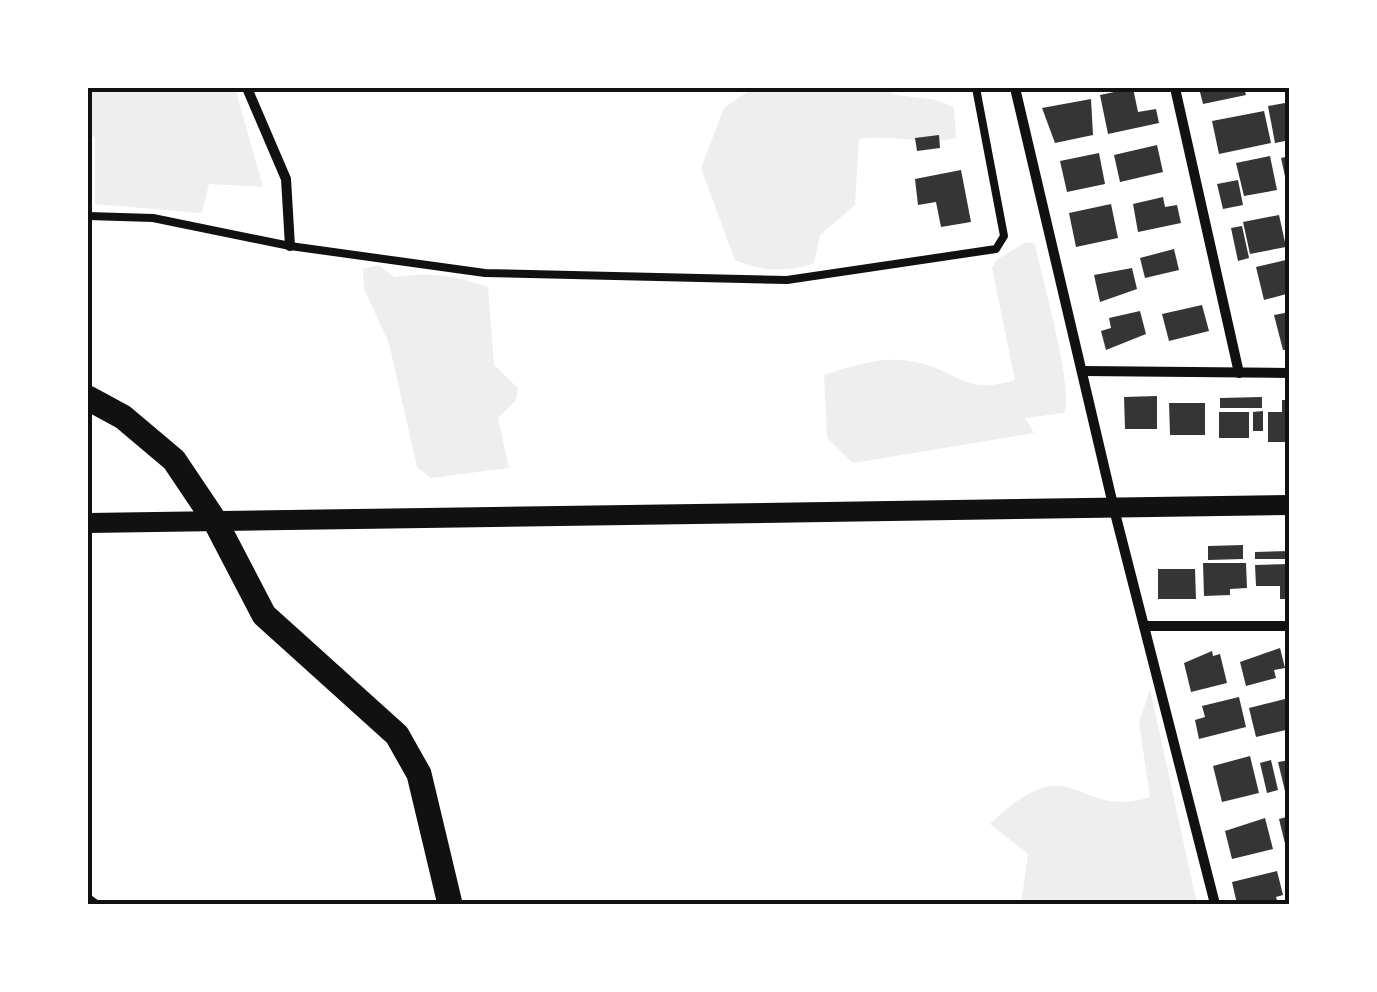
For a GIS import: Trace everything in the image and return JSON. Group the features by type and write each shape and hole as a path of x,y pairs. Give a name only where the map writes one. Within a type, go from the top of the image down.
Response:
{"main road":[{"path":"88,398 123,416 174,460 216,522 264,615 397,736 420,774 450,904"},
{"path":"88,523 1290,505"}],"street":[{"path":"248,88 286,179 290,246"},
{"path":"1015,88 1114,509 1215,904"},
{"path":"1175,88 1239,373"},
{"path":"1083,371 1290,373"},
{"path":"1146,626 1290,626"}],"lane":[{"path":"88,216 153,218 290,246 485,272 787,280 996,249 1004,236 976,88"}],"path":[{"path":"88,896 99,904"}],"shaded area":[{"path":"88,88 235,88 263,187 209,184 202,213 95,204 95,137 88,136"},
{"path":"753,88 889,88 893,94 933,100 954,108 956,138 859,139 855,205 820,235 814,263 785,269 754,267 735,260 701,168 724,108"},
{"path":"1026,242 1035,244 1056,332 1065,382 1064,413 1025,418 1034,433 853,463 827,438 824,375 866,363 899,360 926,365 971,383 1015,380 992,268 996,260"},
{"path":"379,265 394,277 442,276 488,287 494,365 518,388 516,400 498,418 509,468 431,478 417,467 389,343 364,289 363,269"},
{"path":"1150,689 1197,904 1021,904 1028,854 990,824 1018,800 1040,789 1058,786 1125,802 1150,797 1139,723"}],"building":[{"path":"1133,88 1138,112 1156,109 1159,123 1108,134 1100,95"},
{"path":"1199,88 1244,88 1246,95 1203,104"},
{"path":"1091,99 1093,135 1055,143 1042,108"},
{"path":"1290,102 1290,140 1275,143 1268,106"},
{"path":"1264,111 1271,143 1219,154 1212,121"},
{"path":"939,135 940,148 917,151 915,138"},
{"path":"1157,145 1163,172 1120,182 1114,155"},
{"path":"1099,153 1105,184 1067,192 1060,161"},
{"path":"1270,156 1277,190 1244,196 1236,163"},
{"path":"1290,156 1290,190 1288,190 1281,158"},
{"path":"961,170 971,222 941,227 936,202 918,205 915,179"},
{"path":"1238,180 1243,205 1223,209 1217,184"},
{"path":"1163,197 1165,207 1177,205 1181,223 1138,232 1133,204"},
{"path":"1111,204 1118,238 1076,247 1069,213"},
{"path":"1279,215 1286,247 1250,254 1243,222"},
{"path":"1242,226 1249,258 1238,261 1231,228"},
{"path":"1174,249 1179,270 1145,278 1140,258"},
{"path":"1290,259 1290,293 1264,300 1256,267"},
{"path":"1132,268 1137,289 1100,302 1094,275"},
{"path":"1202,305 1209,331 1169,341 1162,314"},
{"path":"1140,311 1146,334 1106,350 1101,331 1111,328 1109,318"},
{"path":"1290,312 1290,349 1283,350 1274,315"},
{"path":"1157,396 1157,429 1125,429 1124,397"},
{"path":"1262,397 1262,408 1220,408 1220,398"},
{"path":"1282,400 1290,400 1286,442 1268,442 1268,412 1282,412"},
{"path":"1169,403 1205,403 1205,435 1170,435"},
{"path":"1263,411 1263,431 1253,431 1253,412"},
{"path":"1219,412 1249,412 1249,438 1219,438"},
{"path":"1243,545 1243,559 1208,560 1208,546"},
{"path":"1290,551 1290,559 1255,559 1255,552"},
{"path":"1203,563 1246,563 1247,588 1230,589 1230,595 1204,596"},
{"path":"1290,564 1290,599 1280,599 1280,586 1256,586 1255,565"},
{"path":"1158,569 1195,569 1196,599 1158,599"},
{"path":"1280,648 1285,668 1274,670 1276,678 1246,686 1240,662"},
{"path":"1212,651 1213,656 1220,654 1227,683 1191,692 1184,663"},
{"path":"1239,697 1246,727 1199,739 1195,720 1205,717 1202,706"},
{"path":"1289,698 1290,729 1256,737 1249,708"},
{"path":"1250,756 1259,793 1222,802 1213,766"},
{"path":"1271,760 1278,790 1267,793 1260,763"},
{"path":"1290,760 1290,790 1285,791 1278,762"},
{"path":"1290,816 1290,856 1288,856 1279,819"},
{"path":"1265,818 1273,849 1232,859 1225,831"},
{"path":"1277,871 1283,895 1276,897 1278,904 1237,904 1232,882"}]}
